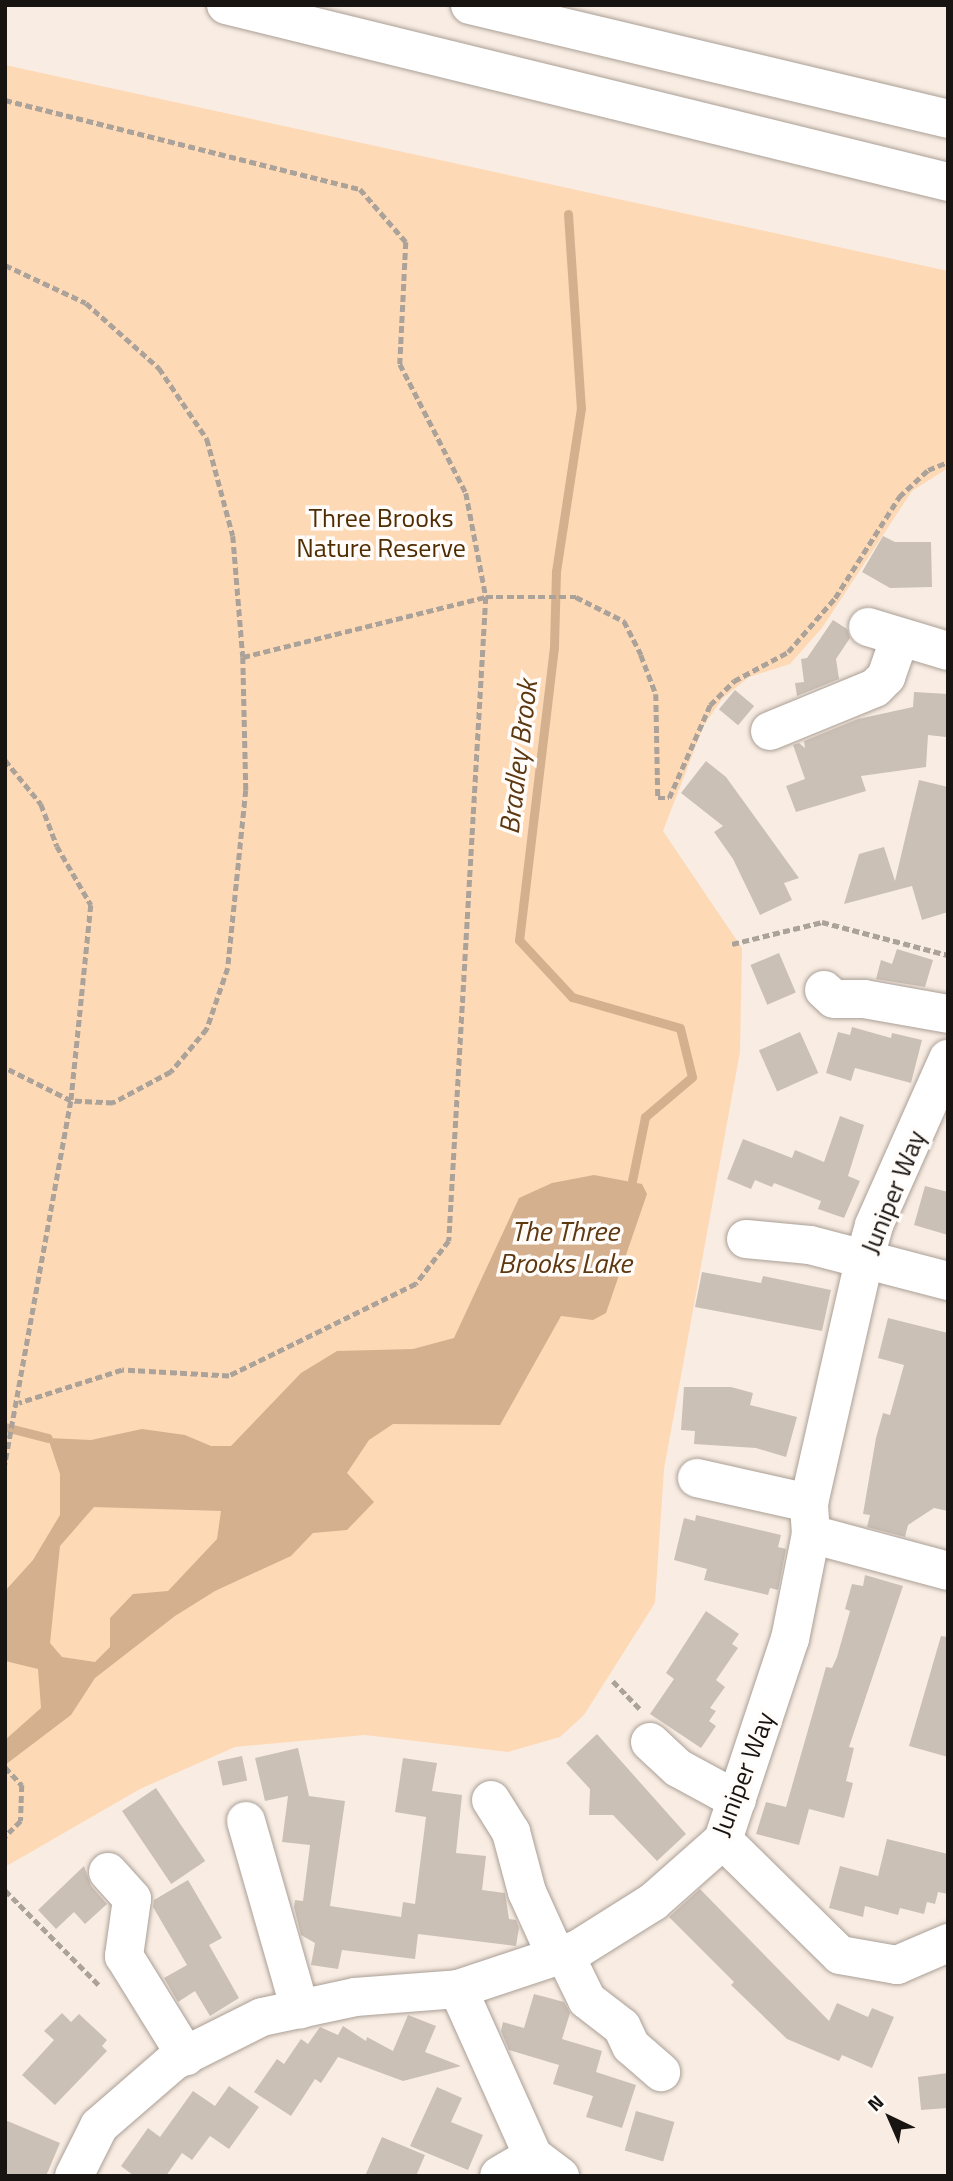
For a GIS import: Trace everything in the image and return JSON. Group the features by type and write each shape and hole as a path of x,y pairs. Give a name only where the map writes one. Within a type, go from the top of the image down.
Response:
{"main road":[{"path":"226,5 948,182"},
{"path":"470,5 948,119"},
{"path":"770,732 875,688 887,677 884,632 948,651"},
{"path":"824,990 834,999 864,999 948,1014"},
{"name":"Juniper Way","path":"74,2176 99,2126 186,2056 262,2017 355,1997 458,1989 560,1954 653,1902 723,1840 790,1639 810,1518 874,1225 948,1059"},
{"path":"746,1238 810,1245 865,1257 948,1281"},
{"path":"697,1478 948,1571"},
{"path":"650,1742 688,1775 737,1800"},
{"path":"491,1800 511,1832 527,1892 587,2000 622,2027 631,2046 661,2072"},
{"path":"246,1821 300,2009"},
{"path":"723,1840 840,1955 897,1965 948,1943"},
{"path":"108,1872 132,1899 124,1956 186,2056"},
{"path":"458,1989 548,2169 499,2176"}],"path":[{"path":"5,100 360,189 406,242 400,364 466,493 486,597 449,1241 416,1284 229,1376 122,1370 19,1404"},
{"path":"5,265 86,303 159,368 207,439 233,536 243,657 246,790 228,968 206,1029 170,1072 113,1103 71,1101 5,1068"},
{"path":"243,657 486,597 576,597 624,621 641,655 656,694 658,797 669,799 710,705 734,681 788,652 835,598 899,497 928,470 948,462"},
{"path":"5,760 41,804 57,846 91,905 71,1101 19,1404 5,1465"},
{"path":"732,944 822,922 948,955"},
{"path":"5,1767 22,1785 21,1822 5,1837"},
{"path":"5,1891 108,1995"}],"green space":[{"name":"Three Brooks Nature Reserve","path":"5,65 948,271 948,468 912,491 822,628 790,664 749,677 723,698 704,725 663,831 742,948 740,1052 664,1469 655,1603 584,1715 560,1737 508,1752 365,1735 235,1747 140,1789 5,1867"}],"water":[{"name":"The Three Brooks Lake","path":"594,1175 642,1184 647,1194 606,1313 593,1320 561,1316 500,1425 393,1424 369,1440 347,1473 374,1502 347,1530 313,1533 291,1556 215,1591 175,1616 95,1678 71,1715 5,1765 5,1740 41,1708 38,1669 5,1661 5,1591 33,1560 60,1515 60,1474 48,1438 91,1440 142,1429 185,1435 211,1446 231,1446 301,1373 337,1351 413,1349 454,1338 519,1198 552,1183","holes":["94,1507 221,1511 217,1539 168,1591 133,1594 110,1618 110,1647 95,1662 62,1657 50,1643 60,1546"]}],"building":[{"path":"883,536 895,542 931,542 932,587 890,588 862,572"},
{"path":"833,620 847,629 850,638 836,659 839,679 797,696 795,683 804,682 801,659 807,658"},
{"path":"735,690 754,706 738,725 719,709"},
{"path":"914,692 948,694 946,737 928,735 926,767 861,776 866,791 796,812 786,786 805,779 793,745 799,743 805,748 804,741 858,719 913,707"},
{"path":"706,761 726,777 799,878 784,883 792,900 760,915 733,859 714,832 723,826 681,793"},
{"path":"919,780 948,787 948,912 922,920 912,886 844,904 859,854 884,847 895,881"},
{"path":"897,949 933,960 925,987 876,979 881,960 892,964"},
{"path":"779,953 796,993 767,1005 750,965"},
{"path":"852,1027 891,1038 892,1033 922,1040 911,1083 855,1068 851,1081 826,1073 838,1032 850,1035"},
{"path":"800,1032 818,1073 777,1091 759,1050"},
{"path":"840,1116 864,1125 848,1176 860,1181 844,1218 818,1209 821,1201 774,1183 772,1187 755,1180 751,1189 727,1179 743,1139 792,1158 795,1150 824,1162"},
{"path":"925,1186 948,1192 948,1235 914,1225"},
{"path":"702,1272 761,1283 763,1276 831,1290 822,1331 695,1307"},
{"path":"888,1318 948,1333 948,1511 934,1508 908,1525 905,1537 867,1527 870,1515 863,1514 876,1438 883,1413 890,1415 904,1365 878,1358"},
{"path":"684,1387 731,1387 753,1393 750,1405 797,1417 786,1457 756,1448 694,1444 695,1431 681,1430"},
{"path":"696,1515 781,1535 778,1547 786,1549 778,1590 770,1588 768,1595 704,1580 707,1569 674,1560 684,1518 695,1521"},
{"path":"865,1575 903,1586 849,1747 854,1748 846,1781 853,1783 844,1818 809,1809 799,1845 756,1834 766,1802 786,1807 826,1667 832,1668 837,1657 850,1611 845,1609 852,1584 863,1586"},
{"path":"706,1611 739,1634 732,1644 738,1648 716,1680 725,1687 710,1708 716,1711 709,1721 716,1726 701,1748 650,1714 674,1679 666,1673"},
{"path":"941,1636 948,1637 948,1757 909,1746"},
{"path":"597,1734 686,1834 657,1861 613,1815 589,1815 590,1789 566,1763"},
{"path":"298,1748 309,1796 345,1801 330,1906 401,1917 403,1902 415,1904 426,1817 395,1812 403,1758 437,1763 432,1791 462,1795 456,1853 486,1856 482,1890 505,1893 509,1919 516,1920 519,1928 516,1946 418,1934 415,1959 342,1950 338,1969 311,1965 315,1943 301,1935 294,1907 295,1900 303,1901 310,1845 282,1842 288,1796 265,1801 255,1758"},
{"path":"242,1756 247,1780 223,1786 218,1761"},
{"path":"156,1788 205,1861 171,1884 122,1811"},
{"path":"887,1839 948,1854 948,1894 938,1892 935,1904 927,1902 924,1914 900,1908 898,1915 865,1906 863,1917 829,1908 840,1866 878,1876"},
{"path":"84,1866 91,1886 107,1904 85,1924 74,1912 56,1929 38,1910"},
{"path":"188,1880 222,1938 209,1945 239,1998 210,2016 195,1991 178,2002 164,1978 187,1965 153,1907 154,1900"},
{"path":"700,1889 829,2021 837,2003 868,2017 872,2008 894,2017 872,2068 842,2055 839,2061 787,2039 731,1985 734,1982 669,1917"},
{"path":"534,1994 564,2002 570,2013 562,2039 602,2051 596,2072 636,2085 622,2128 586,2117 593,2096 553,2084 559,2065 509,2050 501,2031 503,2022 524,2028"},
{"path":"62,2013 71,2022 79,2014 107,2040 102,2046 107,2051 55,2105 22,2075 54,2040 44,2031"},
{"path":"408,2015 436,2026 425,2052 461,2066 403,2081 338,2057 321,2083 315,2079 291,2116 254,2092 277,2059 284,2064 301,2039 308,2044 320,2027 338,2035 343,2026 366,2041 367,2037 393,2051"},
{"path":"948,2073 948,2108 921,2110 918,2077"},
{"path":"229,2086 259,2107 229,2149 210,2136 192,2160 182,2153 166,2176 134,2176 121,2166 148,2128 160,2137 193,2091 215,2106"},
{"path":"437,2087 462,2098 451,2122 483,2135 468,2170 410,2146"},
{"path":"636,2111 674,2122 663,2161 625,2150"},
{"path":"5,2120 60,2143 46,2176 5,2176"},
{"path":"382,2137 425,2155 416,2176 365,2176"}],"waterway":[{"name":"Bradley Brook","path":"568,214 581,408 556,571 554,647 519,940 572,997 680,1028 692,1077 645,1117 632,1181"},
{"path":"5,1427 48,1438"}]}
